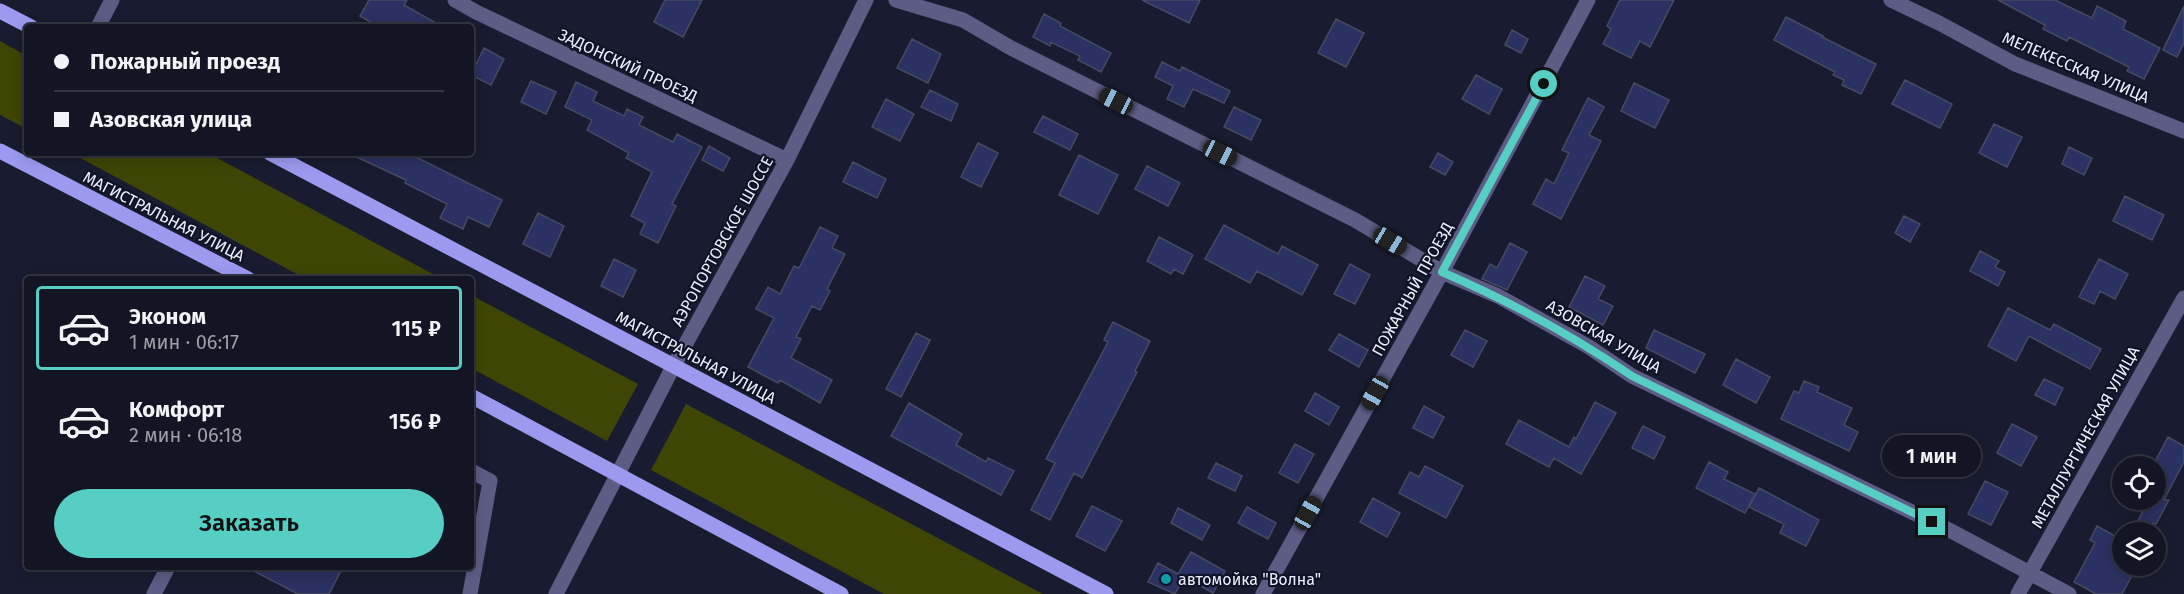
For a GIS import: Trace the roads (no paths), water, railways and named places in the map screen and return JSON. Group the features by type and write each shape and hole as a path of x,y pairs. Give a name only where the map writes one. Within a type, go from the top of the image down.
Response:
{"main road":[{"path":"0,11 24,24"},
{"name":"МАГИСТРАЛЬНАЯ УЛИЦА","path":"0,151 242,276"},
{"name":"МАГИСТРАЛЬНАЯ УЛИЦА","path":"276,156 1106,594"},
{"path":"474,398 841,594"}],"street":[{"path":"100,24 112,0"},
{"name":"ЗАДОНСКИЙ ПРОЕЗД","path":"455,0 787,160"},
{"name":"АЭРОПОРТОВСКОЕ ШОССЕ","path":"556,594 674,365 787,160 866,0"},
{"name":"АЗОВСКАЯ УЛИЦА","path":"896,0 963,20 1011,48 1355,220 1442,272 1498,296 1589,347 1632,376 1953,532 2069,594"},
{"name":"ПОЖАРНЫЙ ПРОЕЗД","path":"1263,594 1442,272 1588,0"},
{"name":"МЕЛЕКЕССКАЯ УЛИЦА","path":"1892,0 2015,64 2184,130"},
{"name":"МЕТАЛЛУРГИЧЕСКАЯ УЛИЦА","path":"2018,594 2184,298"},
{"path":"470,594 490,482 474,473"},
{"path":"158,592 167,570"}],"place":[{"name":"автомойка \"Волна\"","path":"1166,579"}]}
